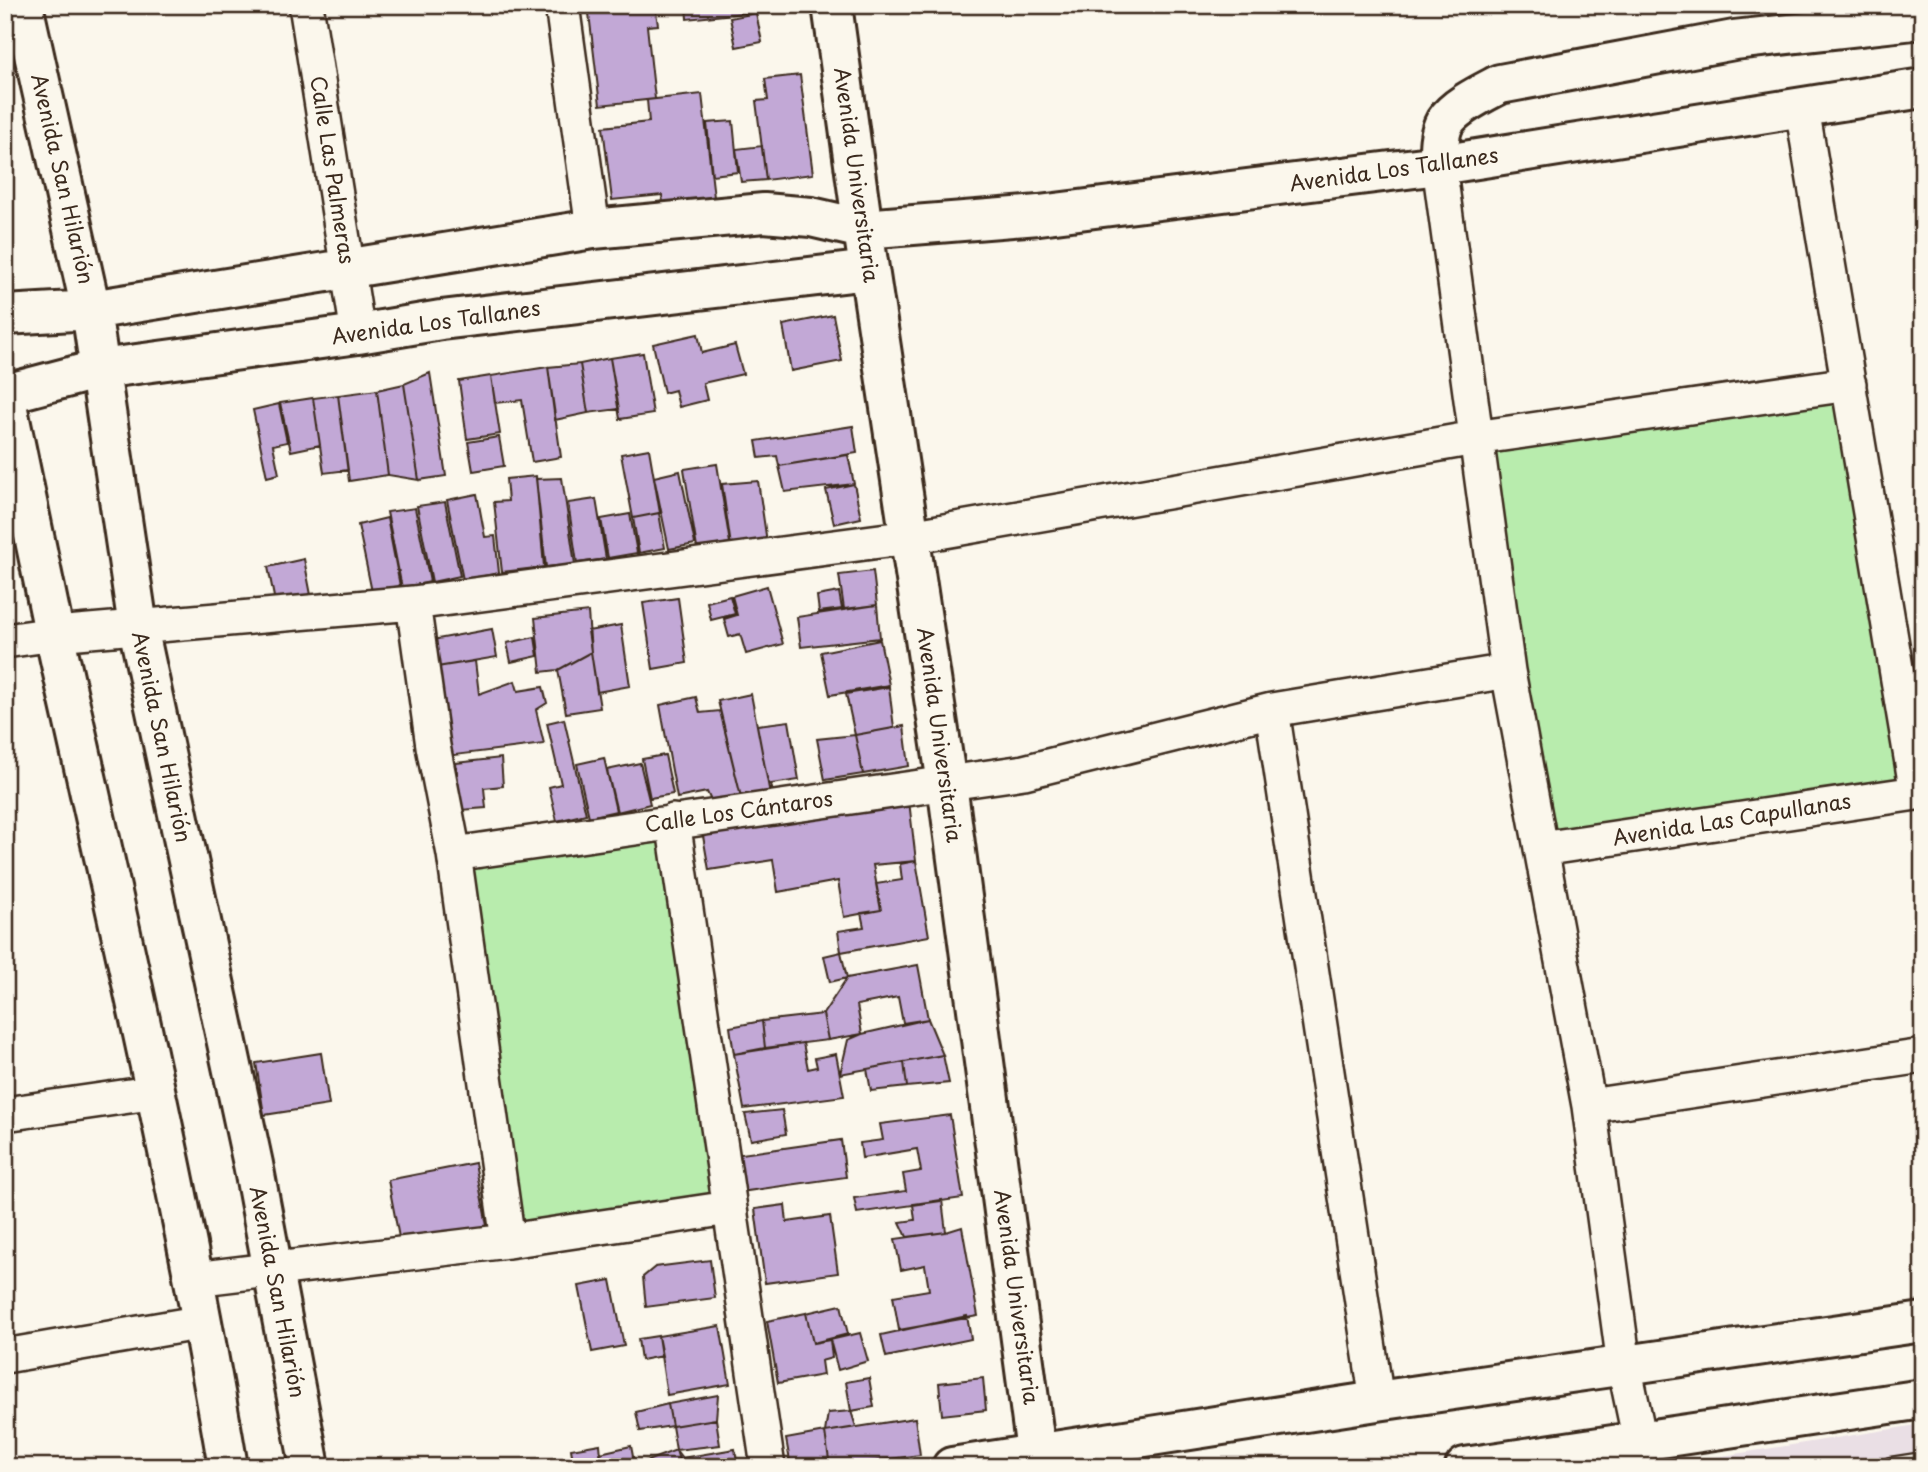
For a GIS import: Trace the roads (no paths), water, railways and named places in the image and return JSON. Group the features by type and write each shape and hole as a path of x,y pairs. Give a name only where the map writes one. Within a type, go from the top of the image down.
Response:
{"street":[{"name":"Avenida San Hilarión","path":"23,5 91,310 138,627 273,1269 310,1467"},
{"name":"Calle Las Palmeras","path":"306,5 358,334"},
{"path":"562,5 593,229"},
{"name":"Avenida Universitaria","path":"832,5 947,784 1038,1461"},
{"path":"1643,1454 1624,1365 1588,1105 1508,671 1439,165 1439,145 1445,122 1469,100 1500,84 1734,40 1923,19"},
{"name":"Avenida Los Tallanes","path":"5,316 91,310 593,229 764,213 811,217 863,229 1039,215 1439,165 1923,88"},
{"path":"1802,108 1920,792"},
{"name":"Avenida Los Tallanes","path":"5,394 100,369 441,320 869,270"},
{"path":"5,641 54,634 413,603 910,537 1475,438 1849,384"},
{"path":"5,394 54,634 157,1093 204,1322 228,1467"},
{"path":"413,603 433,746 454,854 508,1241"},
{"name":"Calle Los Cántaros","path":"454,854 1024,772 1272,710 1508,671"},
{"path":"1272,710 1377,1401"},
{"name":"Avenida Las Capullanas","path":"1541,849 1920,792"},
{"path":"673,821 768,1467"},
{"path":"1588,1105 1923,1056"},
{"path":"5,1114 157,1093"},
{"path":"194,1279 508,1241 729,1208"},
{"path":"5,1356 204,1322"},
{"path":"952,1467 1038,1461 1121,1440 1923,1322"},
{"path":"1465,1467 1643,1454 1923,1399"}],"lane":[{"path":"1891,1467 1923,1462"}]}
